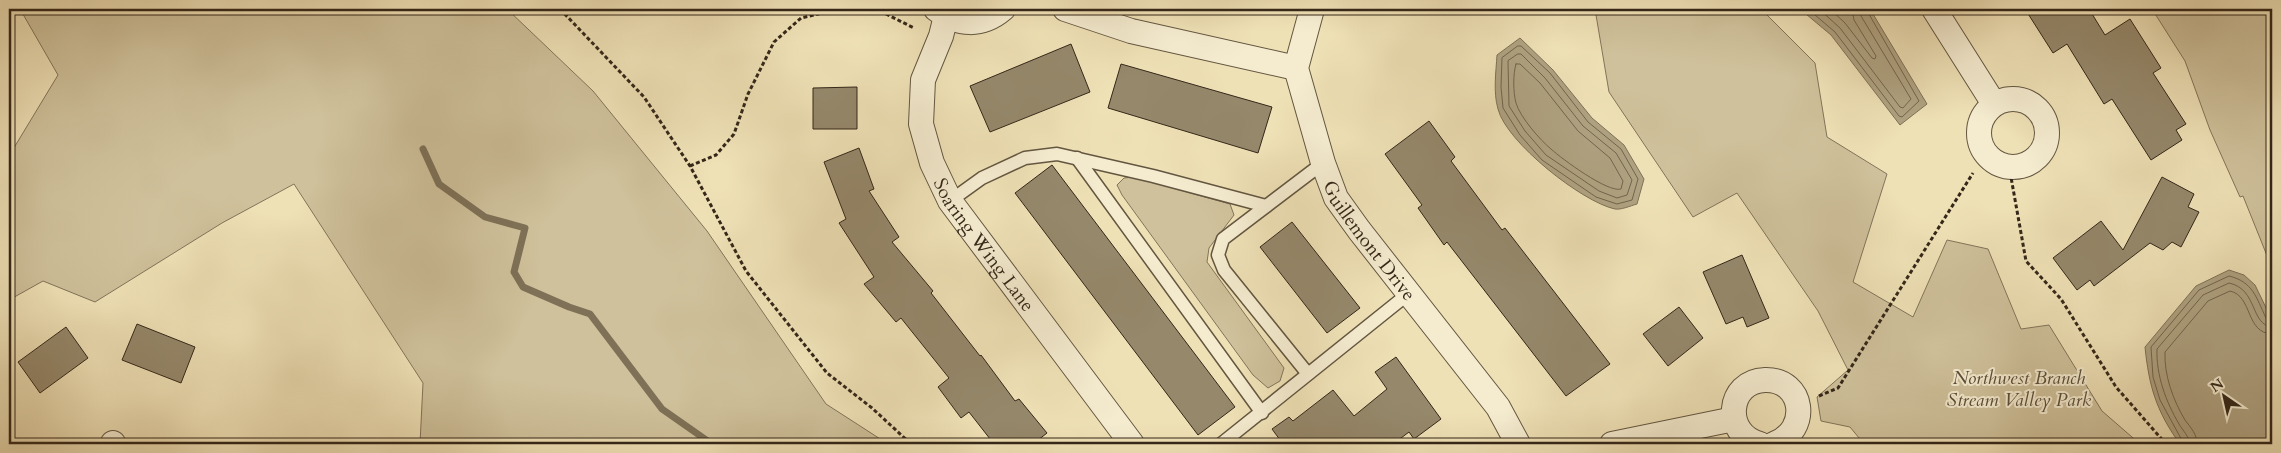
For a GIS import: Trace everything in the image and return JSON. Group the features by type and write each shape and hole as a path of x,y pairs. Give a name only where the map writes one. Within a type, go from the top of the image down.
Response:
{"street":[{"path":"941,13 962,22 978,22 994,17 1003,9"},
{"path":"1066,9 1131,31 1296,68 1312,9"},
{"path":"1934,9 1994,104"},
{"name":"Soaring Wing Lane","path":"941,13 941,36 924,80 921,124 932,163 950,201 1132,444"},
{"name":"Guillemont Drive","path":"1296,68 1323,162 1336,198 1408,294 1498,407 1518,444"},
{"path":"2014,98 2024,100 2041,113 2046,123 2047,134 2045,145 2031,161 2021,166 2009,166 1998,163 1989,156 1982,147 1979,136 1980,124 1985,114 1994,104 2014,98"},
{"path":"1760,444 1744,437 1738,429 1734,419 1734,408 1737,397 1744,388 1753,382 1765,380 1776,381 1786,386 1794,394 1798,405 1799,415 1791,434 1783,441 1774,444"},
{"path":"1612,444 1734,419"}],"lane":[{"path":"950,201 982,178 1025,158 1057,154 1266,206"},
{"path":"1077,158 1262,413"},
{"path":"1308,374 1224,270 1218,255 1223,239 1323,162"},
{"path":"1221,444 1408,294"}],"path":[{"path":"560,9 572,19 644,97 690,166 746,271 827,373 872,408 911,444"},
{"path":"690,166 716,155 734,134 748,94 774,42 802,18 836,10 876,9 914,28"},
{"path":"2009,166 2026,261 2061,299 2116,387 2166,444"},
{"path":"1817,397 1838,388 1973,173"}],"green space":[{"path":"20,9 507,9 593,91 707,231 826,404 888,444 420,444 423,383 294,184 222,223 95,302 43,281 9,300 9,156 58,75"},
{"name":"Northwest Branch Stream Valley Park","path":"1595,9 1761,9 1815,63 1827,137 1887,174 1853,282 1913,317 1947,240 1988,249 2021,329 2049,325 2102,411 2140,444 1864,444 1850,427 1821,421 1817,397 1848,370 1818,311 1737,193 1693,217 1609,92"},
{"path":"2152,9 2272,9 2272,268 2243,196 2240,197 2210,130 2185,61"},
{"path":"1134,177 1230,204 1234,215 1209,248 1207,262 1284,368 1280,381 1268,388 1253,375 1122,195 1117,185 1124,178"}],"water":[{"path":"1800,9 1870,9 1927,104 1900,125 1831,35"},
{"path":"1520,38 1553,70 1592,118 1624,145 1644,179 1637,204 1615,209 1584,195 1547,169 1515,138 1498,109 1495,82 1497,55"},
{"path":"2229,270 2244,275 2255,285 2272,320 2272,436 2265,444 2180,444 2159,409 2155,398 2145,347 2196,286"}],"building":[{"path":"2025,9 2089,9 2105,35 2130,19 2161,68 2153,73 2186,124 2176,130 2182,140 2151,160 2112,99 2104,104 2067,44 2053,53"},
{"path":"1071,44 1090,92 990,132 970,86"},
{"path":"1121,64 1272,107 1258,153 1108,108"},
{"path":"857,87 857,129 813,129 813,88"},
{"path":"1429,121 1455,157 1451,161 1502,230 1505,228 1610,364 1566,396 1447,242 1444,245 1418,208 1422,205 1385,154"},
{"path":"859,148 874,189 869,191 899,237 892,242 933,291 931,293 1015,401 1019,399 1047,433 1033,444 994,444 969,412 961,418 938,387 949,378 901,318 896,322 864,284 874,277 839,223 846,219 824,162"},
{"path":"1052,165 1235,407 1198,435 1015,193"},
{"path":"2162,177 2194,194 2188,207 2199,212 2181,247 2172,242 2163,250 2150,243 2094,286 2090,280 2077,290 2053,258 2101,221 2123,250"},
{"path":"1292,222 1360,308 1327,333 1260,247"},
{"path":"1742,255 1769,318 1747,327 1743,317 1726,324 1703,272"},
{"path":"1679,307 1703,338 1668,366 1643,334"},
{"path":"137,324 195,347 181,383 122,360"},
{"path":"66,327 88,358 40,393 18,362"},
{"path":"1396,357 1441,419 1414,439 1409,432 1393,444 1283,444 1272,429 1289,417 1293,421 1333,390 1354,416 1387,389 1375,372"}],"waterway":[{"path":"423,149 439,184 485,217 525,228 514,272 523,287 590,314 662,409 712,444"}]}
